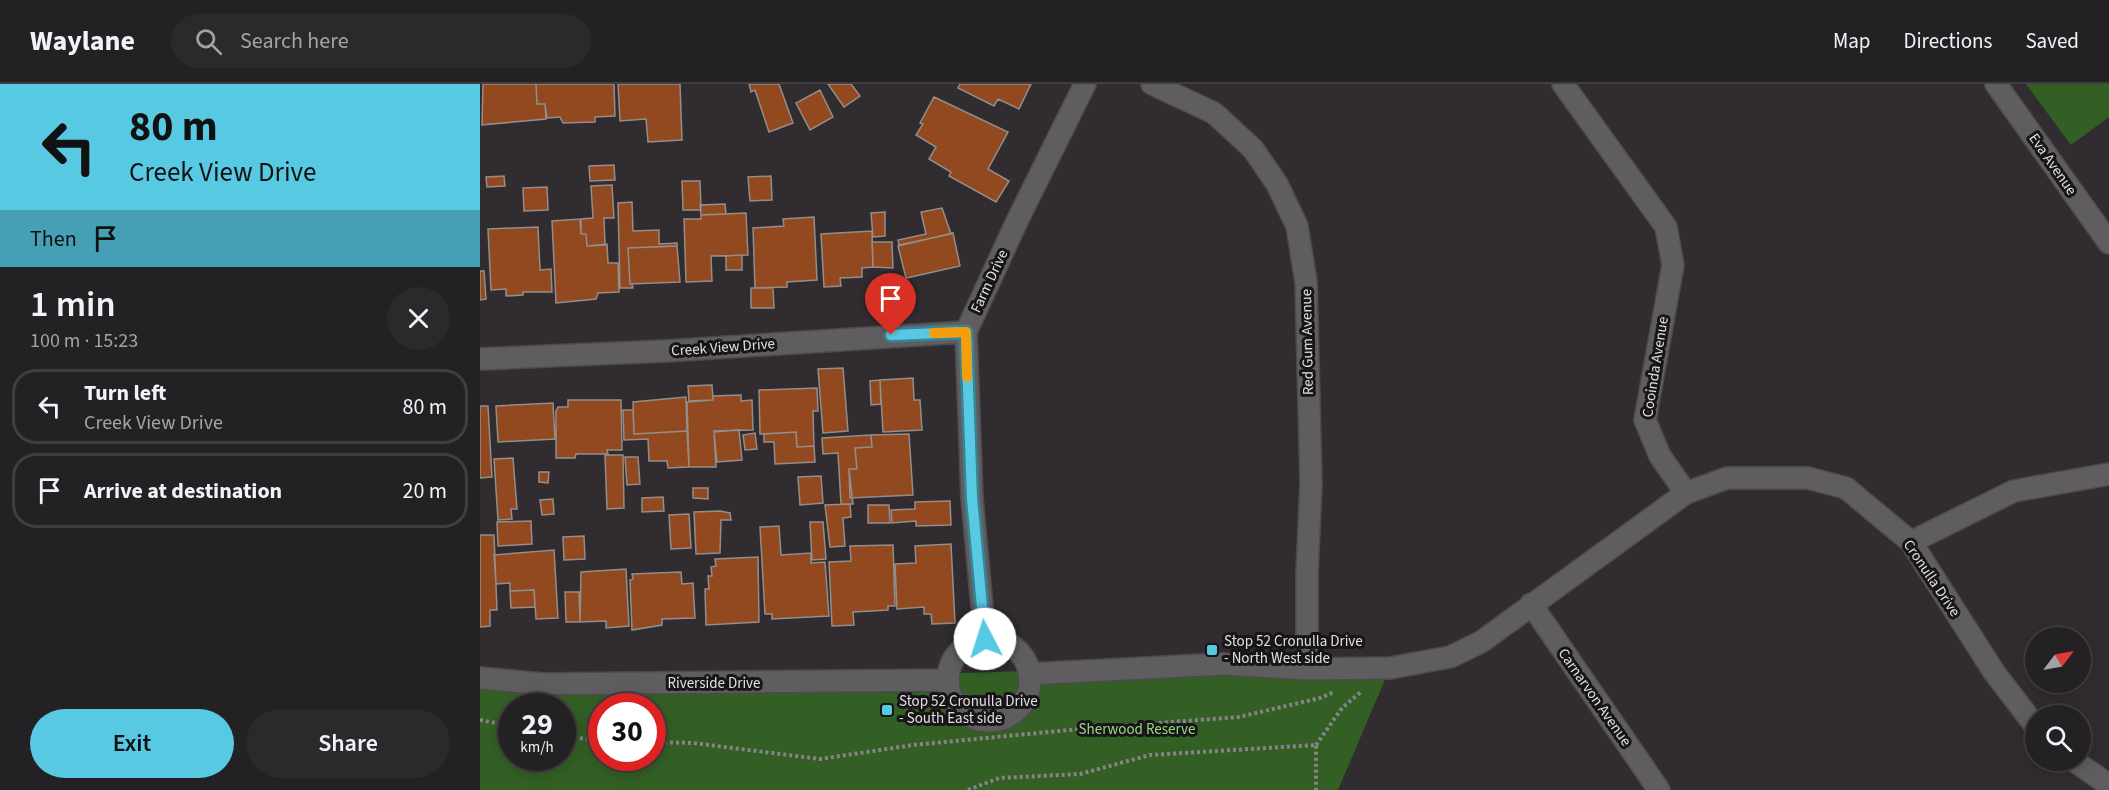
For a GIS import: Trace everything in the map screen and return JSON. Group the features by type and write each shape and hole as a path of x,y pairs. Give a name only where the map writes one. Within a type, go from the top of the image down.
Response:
{"street":[{"name":"Farm Drive","path":"985,639 972,498 966,332 1018,219 1085,84"},
{"name":"Red Gum Avenue","path":"1152,84 1215,113 1253,149 1277,183 1297,226 1306,282 1311,483 1307,573 1307,669"},
{"name":"Eva Avenue","path":"1996,84 2109,243"},
{"name":"Cooinda Avenue","path":"1567,85 1666,227 1673,265 1645,420 1660,456 1686,493"},
{"name":"Creek View Drive","path":"480,359 665,351 966,332"},
{"path":"1911,542 2014,491 2109,474"},
{"name":"Cronulla Drive","path":"1686,493 1727,478 1808,478 1846,488 1911,542 1994,672 2025,713"},
{"path":"1029,674 1223,664 1307,669 1390,668 1450,657 1481,642 1531,603 1686,493"},
{"name":"Carnarvon Avenue","path":"1531,603 1659,790"},
{"path":"985,639 998,640 1014,648 1025,662 1029,674 1029,689 1023,703 1013,714 992,721 970,717 958,708 950,695 948,680 955,657 974,642 985,639"},
{"name":"Riverside Drive","path":"480,678 543,684 948,680"},
{"path":"2089,771 2109,785"}],"path":[{"path":"1316,790 1316,745 1342,708 1390,668"},
{"path":"666,742 693,743 820,759 913,745 1239,717 1320,698 1340,689"},
{"path":"480,720 498,723"},
{"path":"968,790 999,778 1080,774 1150,755 1316,745"}],"green space":[{"path":"2026,84 2109,84 2109,117 2071,145"},
{"name":"Sherwood Reserve","path":"1189,666 1390,668 1338,790 480,790 480,672 628,683"}],"building":[{"path":"483,84 536,84 537,104 545,104 546,119 482,125"},
{"path":"536,84 614,84 615,116 595,117 595,122 563,123 560,117 547,118 545,104 537,104"},
{"path":"618,84 680,84 682,140 648,142 646,119 620,121"},
{"path":"749,84 779,84 793,123 769,132 755,90 751,92"},
{"path":"828,84 851,84 860,96 844,107"},
{"path":"960,84 1031,84 1019,109 998,99 994,106 958,88"},
{"path":"820,90 833,117 810,130 796,103"},
{"path":"934,97 1008,132 988,169 1009,181 996,202 949,176 951,172 929,159 936,147 916,135"},
{"path":"614,165 615,180 590,181 589,166"},
{"path":"504,176 505,186 487,187 486,177"},
{"path":"771,176 772,200 750,201 748,177"},
{"path":"682,181 700,181 701,210 683,210"},
{"path":"612,185 614,218 604,218 605,245 587,246 586,234 581,234 581,219 593,218 591,186"},
{"path":"547,187 548,210 524,211 523,188"},
{"path":"632,202 633,231 659,230 659,244 677,243 677,246 628,248 630,284 633,288 620,288 618,203"},
{"path":"725,204 726,214 701,215 700,205"},
{"path":"942,208 951,234 899,245 898,240 926,234 921,212"},
{"path":"885,212 885,236 873,237 871,213"},
{"path":"746,213 748,255 711,256 712,281 686,282 684,219 701,219 701,215"},
{"path":"814,217 817,280 787,282 787,287 755,288 753,228 784,226 783,219"},
{"path":"580,219 581,234 586,234 587,246 607,244 608,263 618,263 619,292 598,293 596,299 556,303 552,221"},
{"path":"538,227 540,270 551,269 552,292 523,292 523,295 506,296 506,289 491,290 488,229"},
{"path":"872,231 873,267 862,268 862,277 840,278 841,286 824,287 821,234"},
{"path":"953,233 960,266 906,278 898,246"},
{"path":"872,242 892,242 893,268 873,267"},
{"path":"677,246 680,282 630,284 628,248"},
{"path":"742,255 742,270 726,270 726,256"},
{"path":"480,271 484,271 486,299 480,300"},
{"path":"751,288 773,288 774,308 751,308"},
{"path":"843,368 848,431 823,433 818,369"},
{"path":"913,378 914,400 920,400 922,430 883,432 880,380"},
{"path":"880,380 881,404 871,405 870,381"},
{"path":"712,385 713,400 689,401 688,386"},
{"path":"817,388 818,411 813,411 814,446 797,447 796,432 760,434 759,390"},
{"path":"741,395 741,401 752,400 753,430 714,431 716,467 689,467 687,402 713,400 713,396"},
{"path":"686,397 687,431 634,434 633,402"},
{"path":"568,400 621,400 622,450 607,450 608,454 576,454 575,458 556,458 556,411 558,407 568,407"},
{"path":"553,403 555,439 498,442 496,406"},
{"path":"480,406 488,406 492,477 480,478"},
{"path":"623,410 633,410 634,434 687,431 689,467 668,468 667,461 649,461 648,439 624,440"},
{"path":"739,430 742,460 717,462 714,432"},
{"path":"796,432 797,447 814,446 815,462 775,464 774,442 764,442 764,434"},
{"path":"755,433 757,449 745,450 743,435"},
{"path":"909,434 913,495 850,498 849,469 857,469 855,448 872,447 871,435"},
{"path":"871,435 872,447 855,448 857,469 849,469 853,504 841,504 838,453 823,454 822,438"},
{"path":"605,455 623,455 624,508 607,509"},
{"path":"625,457 638,457 640,484 627,485"},
{"path":"513,458 517,509 511,509 512,519 498,520 494,459"},
{"path":"539,472 549,472 548,483 539,482"},
{"path":"821,476 823,503 800,505 798,477"},
{"path":"693,488 708,488 708,499 693,498"},
{"path":"663,497 664,511 642,512 642,498"},
{"path":"553,499 554,514 542,515 540,500"},
{"path":"950,501 951,525 916,526 916,521 892,523 891,510 915,509 915,502"},
{"path":"850,504 851,517 843,518 845,546 830,547 825,505"},
{"path":"868,505 889,505 890,523 868,523"},
{"path":"694,512 730,513 731,520 721,520 720,553 696,554"},
{"path":"689,514 691,548 671,549 669,515"},
{"path":"531,521 532,544 498,546 497,522"},
{"path":"810,522 823,522 826,559 812,560"},
{"path":"779,526 781,555 811,553 811,563 825,562 829,616 772,619 772,614 765,614 760,527"},
{"path":"480,535 494,535 497,610 490,610 490,626 480,627"},
{"path":"584,536 585,559 564,560 563,537"},
{"path":"951,544 955,623 932,624 931,614 924,614 924,607 897,609 895,564 916,563 915,546"},
{"path":"893,545 895,606 888,606 888,610 853,612 854,625 832,626 829,562 851,561 850,546"},
{"path":"554,550 558,618 536,619 534,590 510,591 510,583 496,584 494,555"},
{"path":"758,557 759,622 706,625 705,589 709,589 708,576 712,576 711,567 716,566 715,559"},
{"path":"626,569 629,626 606,628 606,621 580,622 581,572"},
{"path":"681,572 682,584 693,583 695,618 662,619 662,625 632,630 630,580 633,579 632,574"},
{"path":"534,590 535,607 511,608 510,591"},
{"path":"565,592 579,592 580,622 566,622"}],"slow traffic":[{"path":"934,333 966,332 967,377"}],"place":[{"name":"Stop 52 Cronulla Drive - North West side","path":"1212,650"},
{"name":"Stop 52 Cronulla Drive - South East side","path":"887,710"}],"route":[{"path":"891,335 966,332 972,498 985,639"}]}
